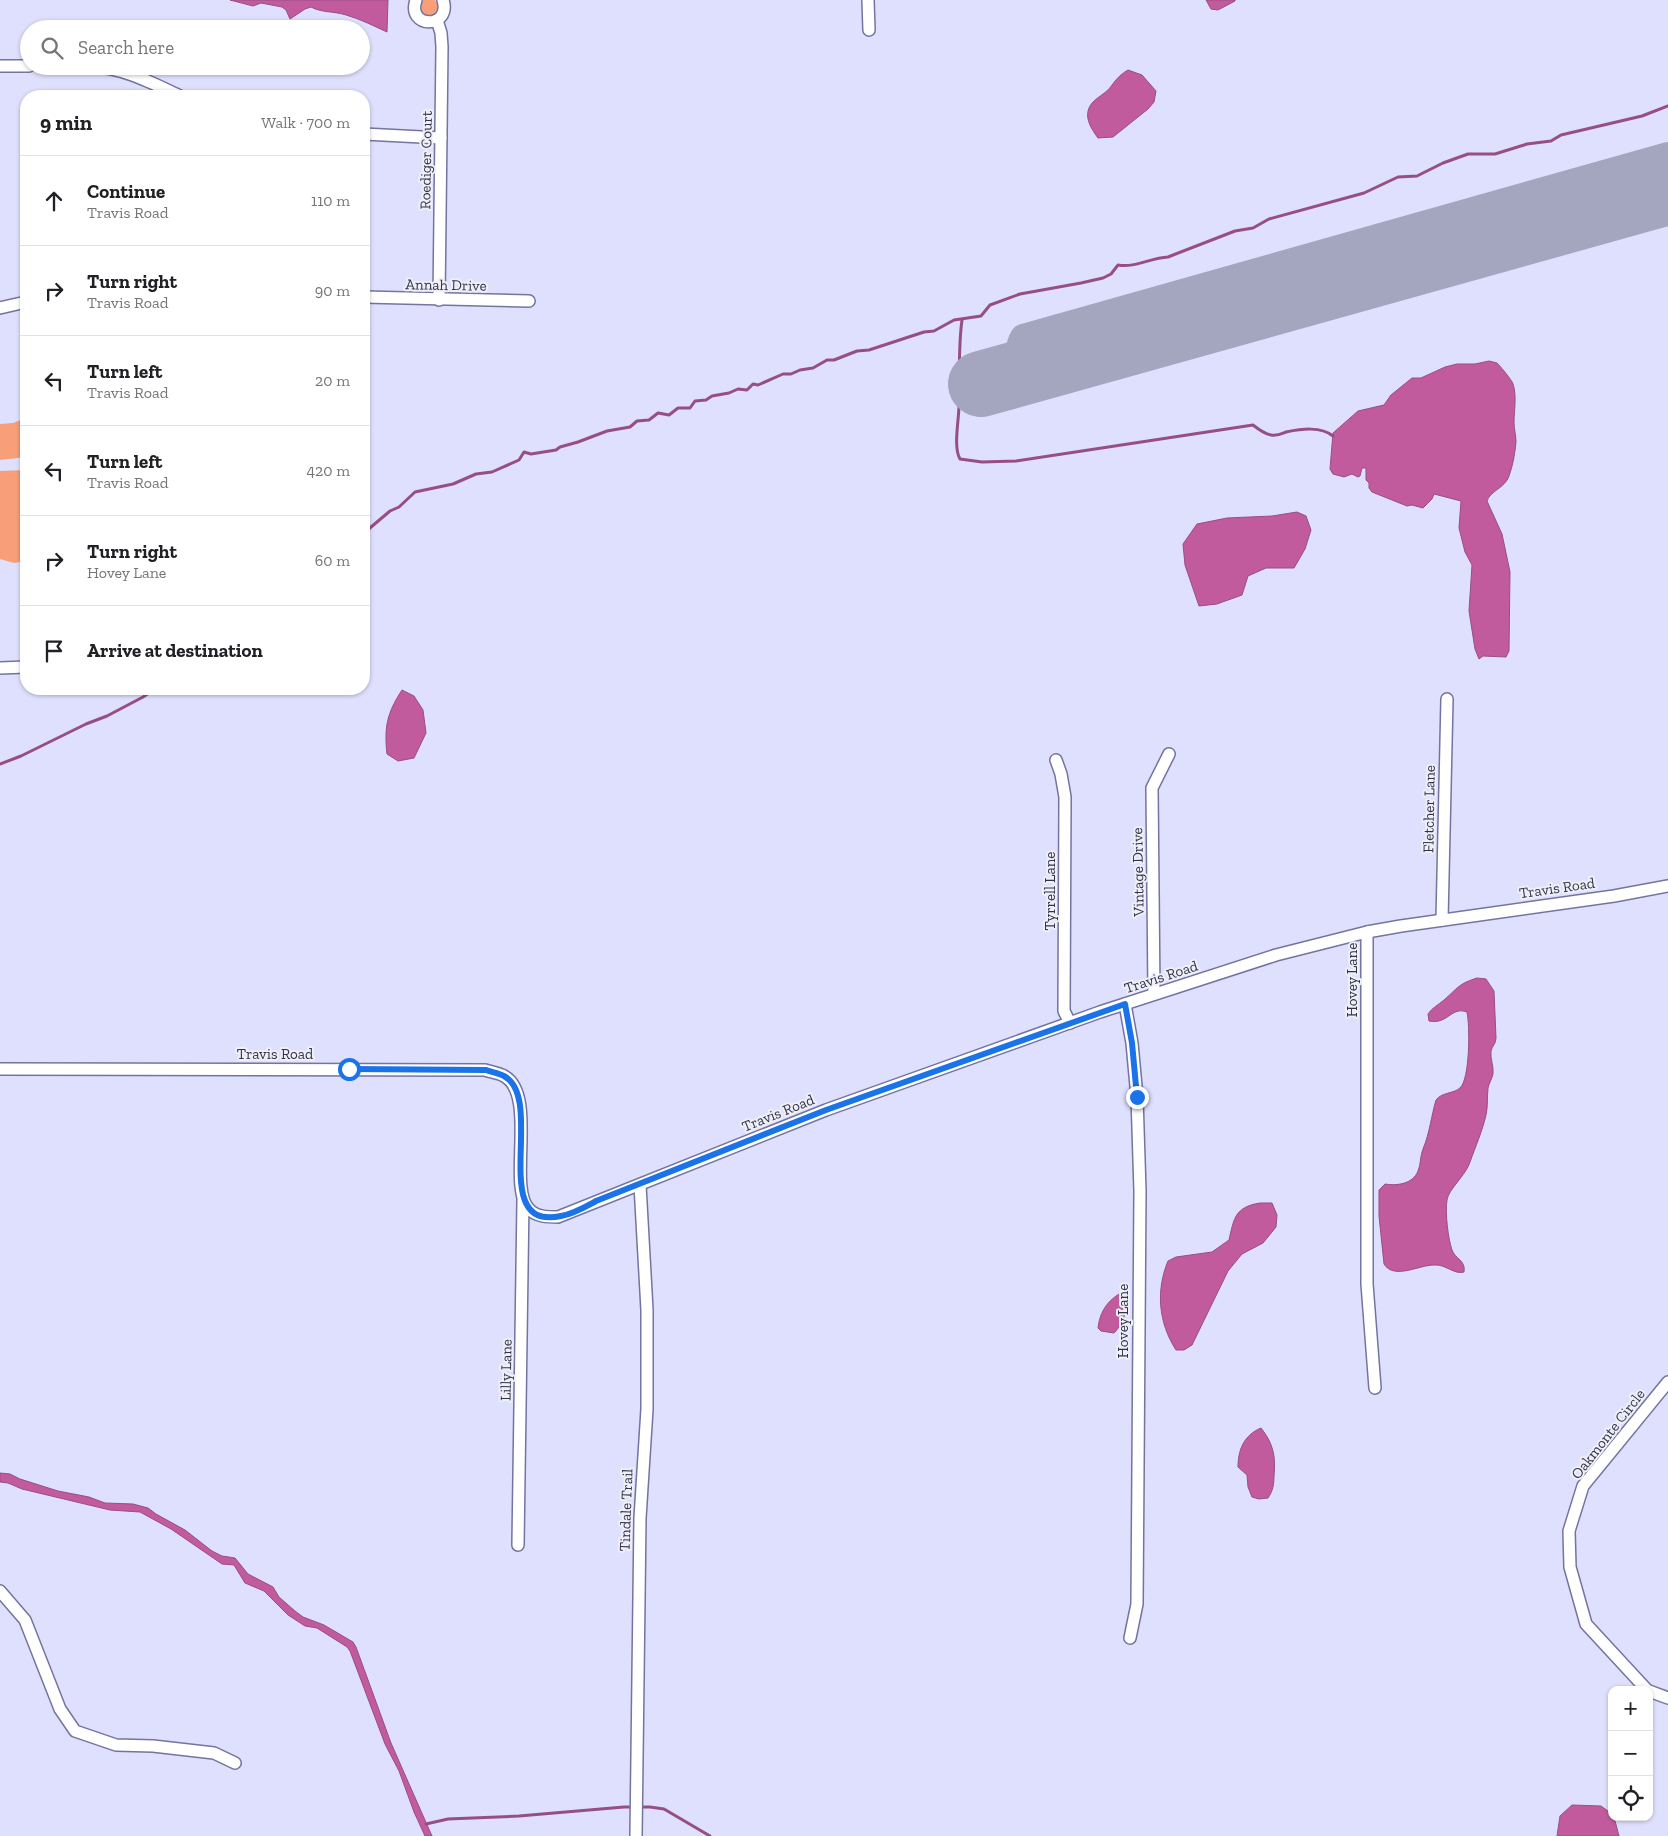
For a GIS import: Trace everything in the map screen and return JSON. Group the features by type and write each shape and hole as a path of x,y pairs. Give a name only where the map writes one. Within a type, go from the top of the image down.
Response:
{"street":[{"path":"416,0 414,10 418,17 429,22 437,20"},
{"name":"Roediger Court","path":"439,300 442,47 441,33 437,20 444,11 443,0"},
{"path":"868,0 869,30"},
{"path":"0,66 20,66"},
{"path":"134,75 167,90"},
{"path":"370,134 441,138"},
{"name":"Annah Drive","path":"370,297 529,301"},
{"path":"0,308 20,303"},
{"path":"0,668 20,667"},
{"name":"Fletcher Lane","path":"1442,920 1447,699"},
{"name":"Vintage Drive","path":"1154,994 1152,788 1169,754"},
{"name":"Tyrrell Lane","path":"1056,760 1061,774 1065,798 1064,1011 1070,1023"},
{"name":"Travis Road","path":"0,1070 486,1070 505,1076 514,1086 521,1122 521,1189 525,1205 530,1211 547,1217 558,1217 826,1110 1154,994 1276,955 1367,932 1614,896 1668,886"},
{"name":"Hovey Lane","path":"1367,932 1366,1264 1375,1388"},
{"name":"Hovey Lane","path":"1125,1004 1132,1043 1137,1097 1140,1191 1137,1604 1130,1638"},
{"name":"Tindale Trail","path":"636,1836 640,1518 647,1409 647,1310 640,1185"},
{"name":"Lilly Lane","path":"518,1544 523,1196"},
{"name":"Oakmonte Circle","path":"1644,1686 1586,1624 1570,1567 1569,1531 1583,1486 1668,1382"},
{"path":"0,1590 25,1620 60,1709 75,1731 116,1745 153,1746 214,1753 235,1763"},
{"name":"Oakmonte Circle","path":"1653,1692 1668,1698"}],"shaded area":[{"path":"426,-1 432,-1 438,7 435,13 429,16 423,13 420,7"},
{"path":"230,0 388,0 387,32 370,24 370,20 359,20 311,7 290,19 286,10 282,7 261,3 253,6"},
{"path":"1206,0 1235,1 1218,10 1211,9"},
{"path":"1128,70 1142,75 1156,91 1154,102 1113,137 1098,138 1088,120 1088,111 1095,100 1109,89 1119,76"},
{"path":"1489,361 1497,363 1506,373 1512,382 1515,393 1514,423 1516,442 1512,468 1507,480 1487,501 1502,534 1510,572 1509,651 1506,657 1483,656 1479,659 1475,649 1469,611 1472,565 1465,552 1459,528 1461,501 1434,494 1432,499 1423,508 1412,505 1407,506 1372,492 1366,480 1366,468 1362,468 1358,477 1352,474 1344,477 1333,474 1330,469 1333,433 1358,411 1384,405 1391,395 1412,378 1421,378 1445,367 1457,364 1475,364"},
{"path":"20,420 20,458 0,460 0,424"},
{"path":"20,470 20,562 14,563 0,559 0,471"},
{"path":"1297,512 1306,516 1311,530 1305,549 1294,568 1266,568 1248,576 1242,595 1217,604 1199,606 1185,565 1183,544 1197,524 1227,518 1272,516"},
{"path":"402,690 414,696 423,710 426,733 414,758 398,761 387,754 386,728 390,713"},
{"path":"1477,978 1486,979 1494,991 1496,1038 1491,1051 1493,1074 1488,1088 1487,1112 1483,1126 1468,1167 1450,1192 1446,1205 1448,1232 1453,1253 1462,1262 1464,1272 1460,1273 1438,1265 1394,1271 1388,1269 1384,1264 1379,1216 1379,1190 1385,1184 1395,1185 1404,1183 1416,1175 1436,1100 1438,1097 1460,1088 1466,1074 1469,1040 1467,1012 1457,1011 1435,1022 1429,1021 1428,1014 1459,987"},
{"path":"1260,1203 1272,1203 1277,1215 1276,1227 1263,1243 1242,1254 1228,1271 1192,1345 1184,1350 1176,1350 1165,1328 1161,1306 1162,1283 1168,1261 1176,1257 1212,1252 1229,1240 1237,1215 1245,1207"},
{"path":"1126,1290 1127,1307 1118,1329 1114,1333 1101,1331 1098,1328 1099,1321 1107,1305"},
{"path":"1261,1428 1271,1445 1275,1469 1270,1495 1268,1498 1259,1499 1252,1497 1248,1487 1247,1475 1238,1467 1239,1455 1243,1444 1250,1435"},
{"path":"0,1473 10,1474 58,1491 89,1497 105,1503 133,1504 148,1508 185,1530 212,1551 222,1556 235,1558 248,1574 273,1587 279,1597 303,1617 324,1625 353,1642 391,1743 432,1836 425,1836 414,1812 399,1771 385,1744 347,1647 317,1628 305,1626 288,1615 264,1591 245,1583 234,1565 222,1564 171,1529 140,1512 110,1510 22,1489 0,1482"},
{"path":"1572,1805 1601,1806 1608,1811 1608,1821 1615,1821 1619,1836 1557,1836 1560,1816"}],"waterway":[{"path":"370,528 390,511 399,507 415,492 453,484 476,474 492,472 519,460 524,452 531,454 556,450 607,431 630,427 637,421 649,420 658,413 669,415 678,408 690,408 695,401 706,400 712,396 729,393 738,389 747,390 753,384 758,385 783,374 791,374 813,368 827,360 834,360 857,351 869,350 924,332 934,331 954,320 981,316 990,305 1020,294 1103,278 1111,274 1118,265 1137,264 1168,257 1235,231 1253,228 1269,219 1364,193 1398,177 1417,176 1443,163 1468,154 1495,154 1527,144 1551,141 1561,135 1642,116 1668,106"},
{"path":"962,320 957,441 960,459 982,462 1016,461 1253,425 1271,435 1311,429 1323,431 1333,436"},
{"path":"0,764 107,716 146,695"},
{"path":"426,1824 448,1819 519,1816 624,1807 650,1807 664,1809 710,1836"}],"taxiway":[{"path":"1021,373 1019,350 1023,337 1668,155"},
{"path":"1390,234 1398,267"},
{"path":"1059,327 1068,360"}],"runway":[{"path":"981,384 1668,192"}],"route":[{"path":"349,1069 486,1070 505,1076 514,1086 520,1107 521,1189 525,1205 530,1211 547,1217 567,1215 596,1201 826,1110 1125,1004 1132,1043 1137,1097"}]}
